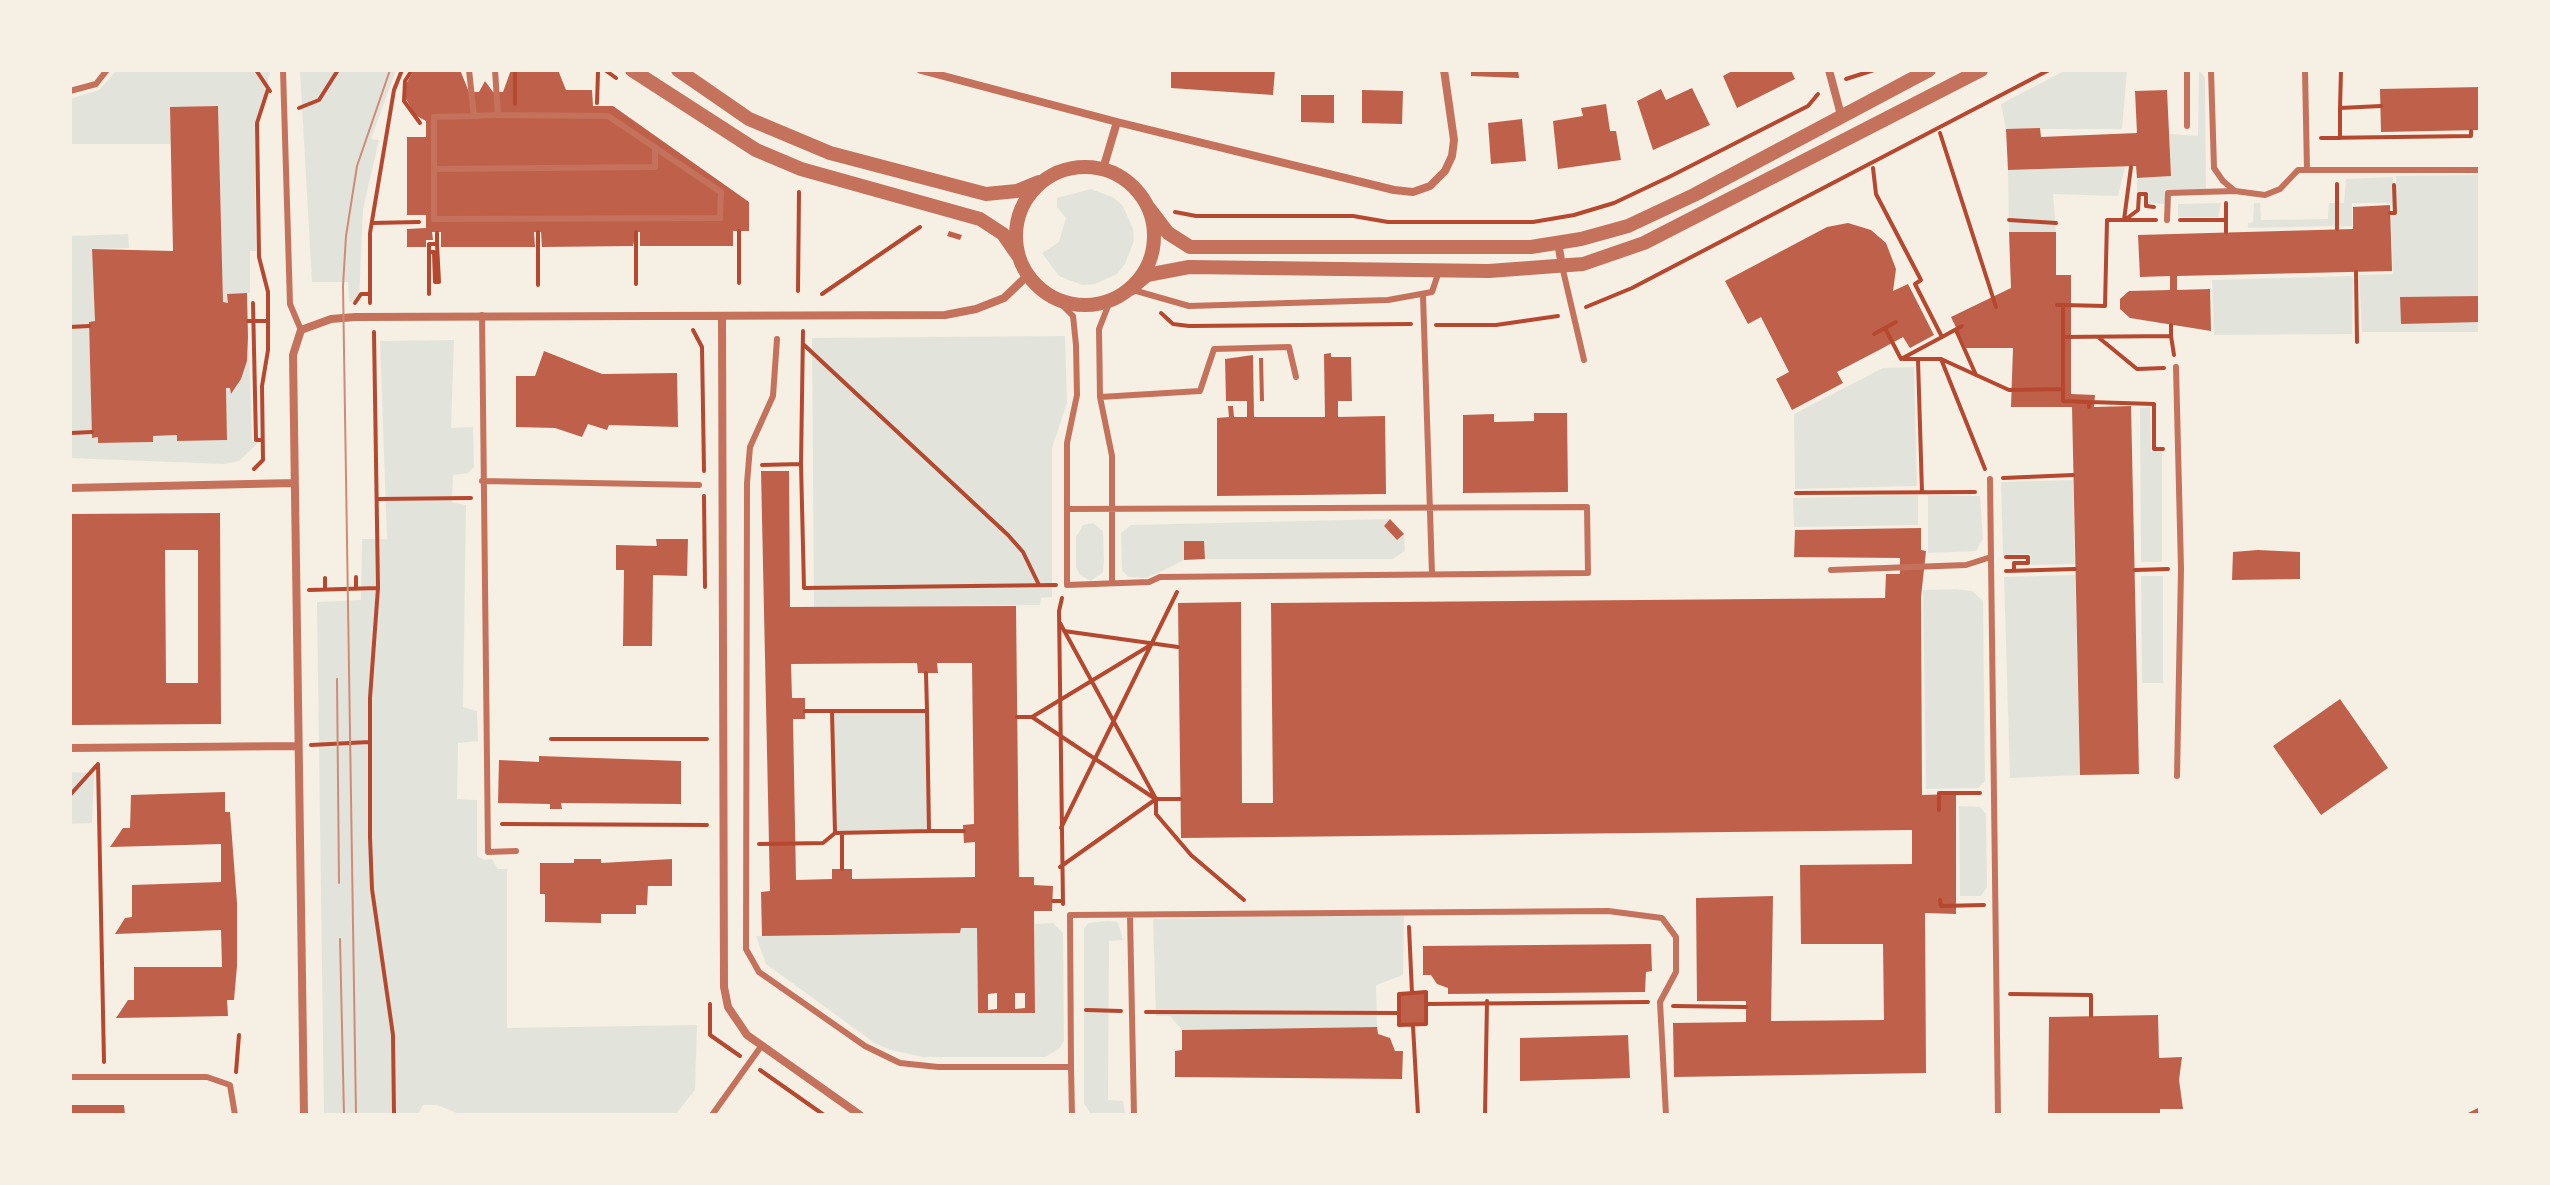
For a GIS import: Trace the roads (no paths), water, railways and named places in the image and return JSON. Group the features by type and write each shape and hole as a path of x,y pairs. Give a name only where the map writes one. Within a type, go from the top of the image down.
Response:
{"street":[{"path":"632,70 756,150 801,169 980,219 1003,234 1028,275 1057,300 1084,305 1110,301 1147,275 1189,267 1489,271 1583,264 1644,243 1981,70"},
{"path":"678,70 749,119 830,153 986,194 1017,191 1072,169 1103,169 1122,177 1138,190 1168,233 1190,247 1440,248 1531,247 1628,226 1694,195 1929,70"},
{"path":"921,70 1117,122 1394,190 1413,192 1438,179 1452,156 1454,140 1444,70"},
{"path":"1829,70 1841,115"},
{"path":"1103,169 1117,122"},
{"path":"1019,257 1016,236 1019,215 1029,196 1043,181"},
{"path":"1130,289 1144,272 1153,251 1154,229 1149,208"},
{"path":"1558,242 1562,266"},
{"path":"1440,248 1440,269"},
{"path":"304,1115 293,355 301,330 331,319 374,317 945,315 976,309 1004,298 1028,275"},
{"path":"722,316 724,987 728,1007 737,1021 762,1045 860,1115"},
{"path":"70,488 294,483"},
{"path":"70,748 297,746"}],"lane":[{"path":"70,91 96,84 107,70"},
{"path":"283,70 287,113 290,304 301,330"},
{"path":"469,70 474,116"},
{"path":"495,70 498,115"},
{"path":"2187,70 2187,126"},
{"path":"2211,70 2214,168 2235,191"},
{"path":"2305,70 2307,170"},
{"path":"498,115 608,116 721,192 720,218 434,219 434,117 498,115"},
{"path":"434,169 655,167 655,147"},
{"path":"2167,220 2168,193 2235,191 2265,195 2280,189 2298,170 2480,170"},
{"path":"1562,266 1584,360"},
{"path":"1130,289 1189,306 1388,300 1432,292 1438,283 1440,269"},
{"path":"1423,295 1432,574"},
{"path":"1057,300 1073,316 1076,329 1077,395 1067,443 1067,509 1067,585 1184,577 1588,573 1587,507 1067,509"},
{"path":"1110,301 1099,329 1100,397 1112,456 1112,583"},
{"path":"482,315 488,852 516,851"},
{"path":"777,339 773,396 750,447 748,465 749,959 759,972 842,1029 884,1056 910,1065 1071,1067"},
{"path":"1100,397 1200,391 1214,349 1289,347 1296,377"},
{"path":"2176,367 2181,569 2177,776"},
{"path":"1990,479 1998,1115"},
{"path":"482,481 699,485"},
{"path":"1831,570 1966,565 1991,557"},
{"path":"1072,1115 1070,915 1608,911 1662,918 1676,937 1676,972 1660,1002 1666,1115"},
{"path":"1130,916 1134,1115"},
{"path":"712,1115 762,1045"},
{"path":"70,1077 207,1077 230,1085 235,1115"}],"tram line":[{"path":"356,1115 343,286 346,236 357,166 390,70"},
{"path":"337,679 339,883"},
{"path":"340,939 344,1115"}]}
